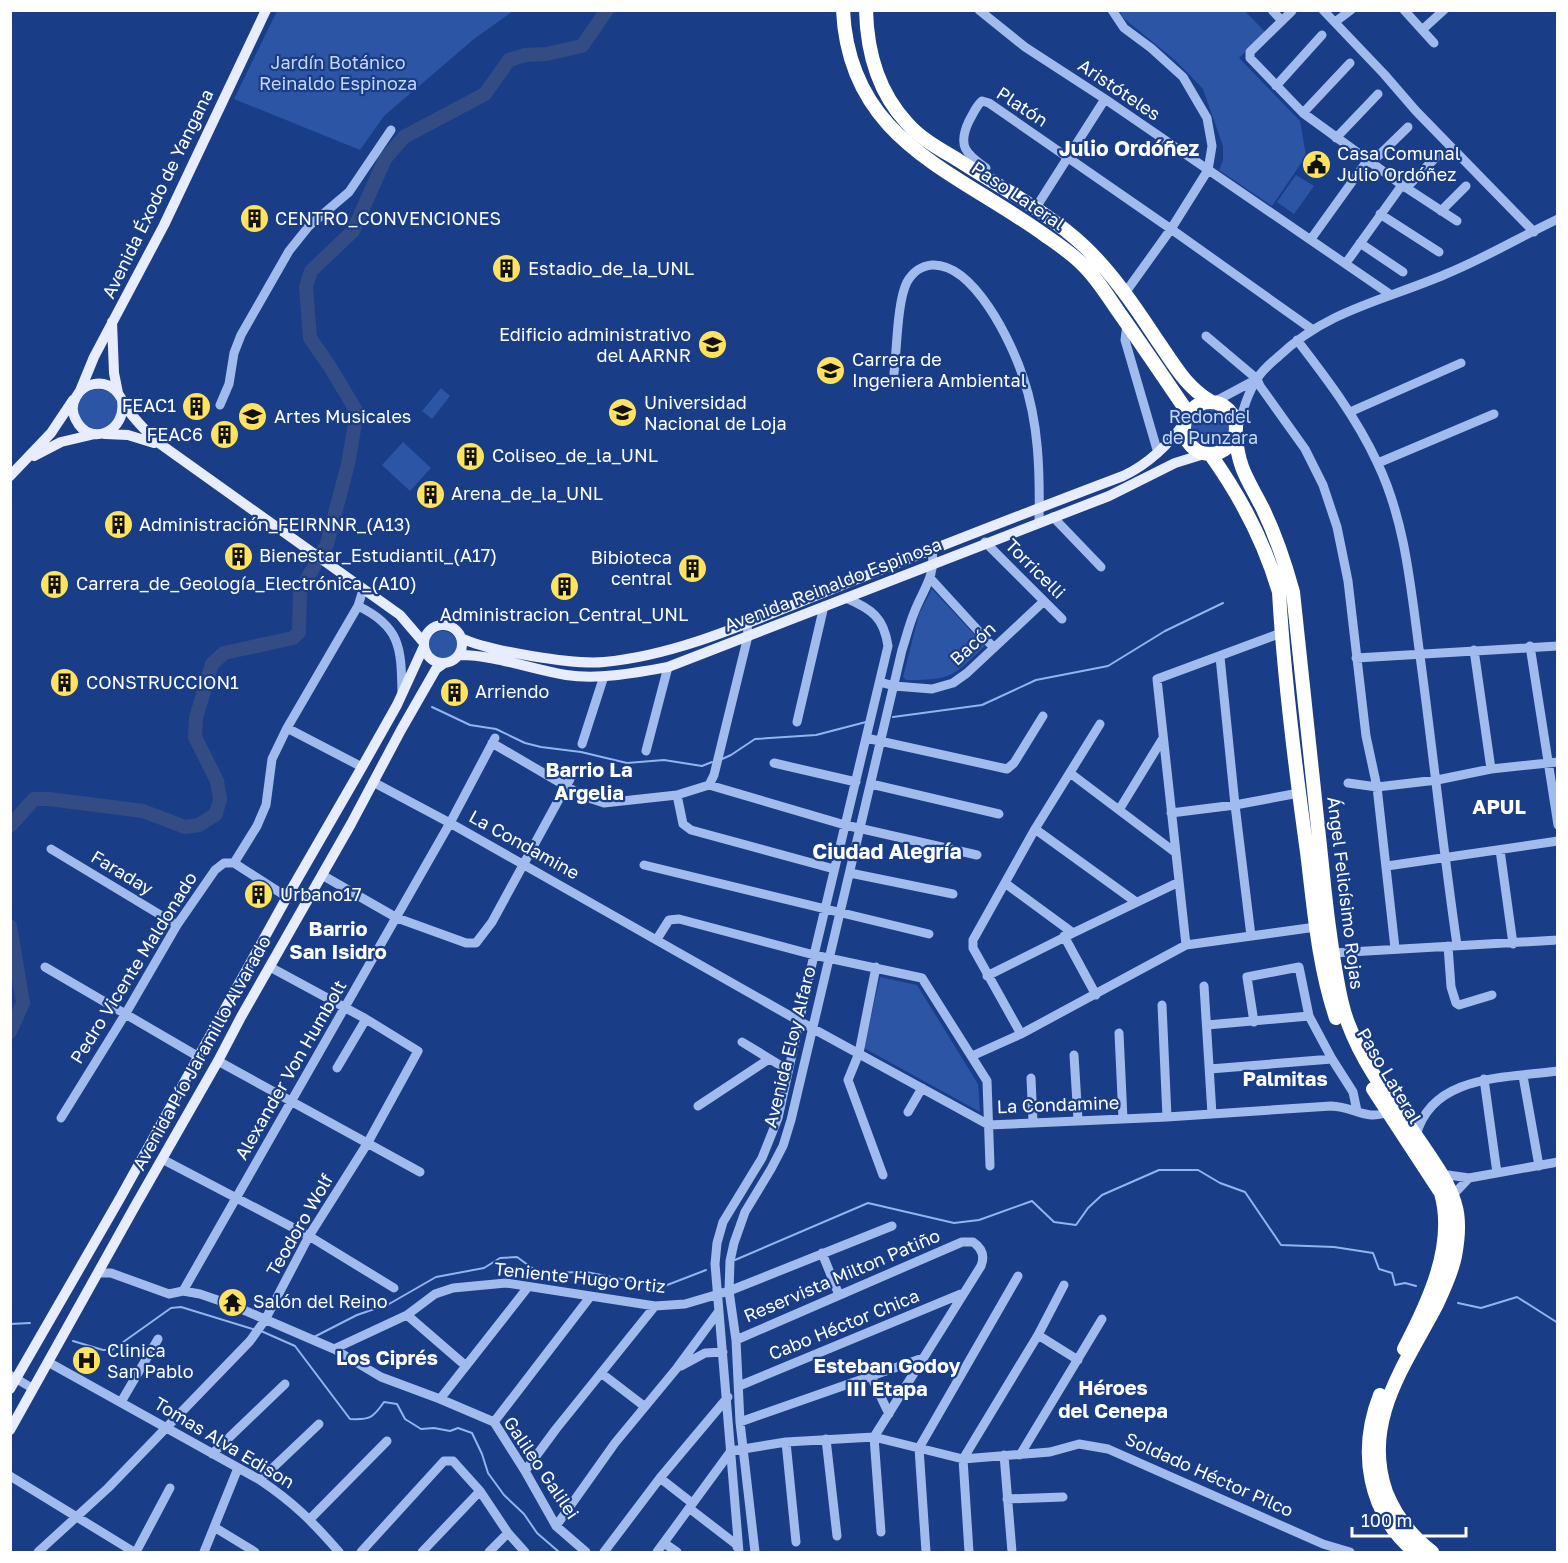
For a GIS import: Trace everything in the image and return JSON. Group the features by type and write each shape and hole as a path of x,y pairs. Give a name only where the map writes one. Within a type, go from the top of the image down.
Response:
{"highway":[{"name":"Paso Lateral","path":"843,10 843,31 852,66 863,93 886,123 906,143 935,164 1023,219 1070,253 1093,276 1127,324 1186,418"},
{"name":"Paso Lateral","path":"866,10 871,54 877,76 891,103 907,124 927,141 1055,222 1088,249 1125,293 1188,385 1212,401"},
{"path":"1212,401 1226,406 1231,411 1236,423 1236,433 1229,447 1217,454 1207,454 1197,451 1186,439 1186,418 1202,403 1212,401"},
{"name":"Ángel Felicísimo Rojas","path":"1236,433 1238,458 1245,478 1282,552 1293,592 1328,925 1341,1006 1356,1044 1373,1075 1395,1112 1416,1136 1442,1174 1455,1204 1458,1227 1455,1256 1450,1273 1419,1340 1390,1392 1378,1438 1379,1467 1393,1507 1406,1528 1432,1552"},
{"name":"Paso Lateral","path":"1207,454 1250,517 1270,562 1279,592 1281,633 1316,927 1328,992 1340,1030 1354,1059 1395,1112 1419,1158 1442,1193 1446,1209 1446,1243 1436,1277 1407,1343 1380,1395 1368,1441 1370,1479 1380,1507 1401,1540 1415,1552"}],"main road":[{"name":"Avenida Éxodo de Yangana","path":"79,393 112,322 164,225 266,10"},
{"path":"29,459 60,442 98,434 118,424 123,413 114,373 112,322"},
{"path":"10,476 29,459 51,433 79,393 90,385 109,386 146,432 166,449 407,622 424,645 430,658 442,664 453,661 460,655 463,647 461,638 451,627 407,622"},
{"path":"79,393 73,405 76,419 85,430 98,434 135,437 166,449"},
{"name":"Avenida Reinaldo Espinosa","path":"460,655 493,659 565,675 604,676 668,667 1053,517 1126,481 1134,471 1158,453 1186,418"},
{"name":"Avenida Reinaldo Espinosa","path":"461,638 473,643 529,655 600,663 665,651 747,623 1040,508 1207,454"},
{"path":"424,645 427,633 438,626"},
{"name":"Avenida Pío Jaramillo Alvarado","path":"10,1389 13,1376 66,1292 119,1200 287,897 335,816 402,694 424,645"},
{"name":"Avenida Pío Jaramillo Alvarado","path":"10,1430 351,824 401,729 436,669 442,664"},
{"path":"387,722 401,729"},
{"path":"335,816 351,824"},
{"path":"279,913 295,922"},
{"path":"226,1008 241,1017"},
{"path":"172,1104 188,1113"},
{"path":"119,1200 134,1208"},
{"path":"66,1292 83,1299"}],"street":[{"name":"Aristóteles","path":"980,10 1025,47 1105,99 1391,295"},
{"path":"1112,10 1124,28 1151,48 1183,77 1209,124 1212,146 1208,170 1171,229 1125,293"},
{"path":"1272,10 1282,21"},
{"path":"1323,10 1416,111 1534,232"},
{"path":"1335,22 1351,10"},
{"path":"1404,10 1434,43"},
{"path":"1422,30 1444,10"},
{"path":"1292,11 1249,54 1250,58 1303,113 1404,187 1457,221"},
{"path":"1276,86 1322,35"},
{"path":"1303,113 1350,63"},
{"path":"1336,138 1378,94"},
{"path":"1035,209 1105,99"},
{"name":"Platón","path":"986,168 969,155 962,137 982,101 1171,229 1312,330"},
{"path":"1311,239 1369,162 1408,128"},
{"path":"220,405 229,384 234,353 245,326 289,251 309,226 349,192 391,130"},
{"path":"1346,263 1380,214 1404,187 1437,156"},
{"path":"1441,211 1466,186"},
{"path":"1380,214 1439,252"},
{"path":"1236,433 1257,379 1297,340 1312,330 1350,309 1445,274 1556,222"},
{"path":"1360,243 1403,272"},
{"path":"894,373 902,301 906,285 914,273 920,267 936,265 945,266 965,278 986,303 1009,343 1023,375 1036,433 1040,522"},
{"path":"1127,324 1125,337 1127,347 1158,453"},
{"path":"1206,336 1257,379 1305,449 1323,485 1337,527 1348,581 1366,736 1377,787 1395,948"},
{"path":"1297,340 1350,412 1378,463 1393,505 1405,549 1437,780 1453,945 1451,987 1456,1003 1460,1005 1492,995"},
{"path":"1350,412 1461,363"},
{"path":"1212,401 1257,379"},
{"path":"1378,463 1494,414"},
{"path":"1053,517 1101,567"},
{"name":"Torricelli","path":"985,542 1062,619"},
{"name":"Avenida Eloy Alfaro","path":"755,1552 745,1448 740,1422 736,1340 729,1292 730,1261 738,1227 783,1146 791,1119 912,616 934,564 932,550"},
{"path":"930,578 994,648"},
{"name":"Pedro Vicente Maldonado","path":"61,1118 177,925 215,870 224,863 234,863 257,826 266,805 272,759 287,728 358,606 363,590"},
{"name":"Avenida Eloy Alfaro","path":"738,1550 728,1397 717,1296 715,1263 717,1243 723,1222 756,1168 771,1138 888,646 886,631 881,621 863,605 846,598"},
{"name":"Bacón","path":"880,682 894,686 932,688 942,687 960,679 1043,602"},
{"path":"358,606 381,621 396,639 402,664 402,694"},
{"path":"797,722 824,606"},
{"path":"710,785 748,636 747,623"},
{"path":"1186,945 1157,679 1281,633"},
{"path":"1530,646 1553,763 1557,825"},
{"path":"1356,658 1557,646"},
{"path":"1474,650 1491,769"},
{"path":"1220,657 1251,936"},
{"path":"646,751 668,667"},
{"path":"582,744 604,676"},
{"path":"866,738 1007,769 1014,763 1043,716"},
{"path":"1021,1034 987,976 972,944 1035,829 1100,724"},
{"path":"287,728 362,767"},
{"path":"1119,810 1163,738"},
{"name":"Alexander Von Humbolt","path":"183,1291 397,918 493,741 568,782"},
{"path":"774,763 856,782"},
{"path":"1348,783 1377,787 1437,780 1491,769 1553,763"},
{"path":"1070,773 1176,853"},
{"path":"322,875 397,918 472,944 479,941 492,922 568,782 584,795 604,803 677,795 710,785 845,825 977,855"},
{"name":"La Condamine","path":"373,783 450,823 799,1021 989,1125 1167,1117 1330,1106 1357,1111 1369,1116 1395,1112 1422,1116"},
{"path":"871,784 999,814"},
{"path":"1171,813 1235,805 1299,793"},
{"path":"677,795 683,824 691,830 834,869"},
{"path":"1035,829 1136,902"},
{"path":"1387,866 1557,841"},
{"name":"Faraday","path":"51,849 177,925"},
{"path":"1500,850 1513,944"},
{"path":"234,863 287,897"},
{"path":"644,865 929,934"},
{"path":"850,873 953,894"},
{"path":"987,976 1068,934 1179,882"},
{"path":"1005,883 1068,934 1096,995"},
{"path":"657,939 669,920 679,919 829,959 876,967 925,980 987,1084 990,1166"},
{"path":"972,1056 1021,1034 1186,945 1316,927"},
{"path":"1333,953 1557,940"},
{"path":"45,967 199,1057"},
{"path":"270,967 366,1020 337,1068"},
{"path":"876,967 860,1053 848,1080 883,1174"},
{"path":"1254,1022 1247,977 1299,967 1310,1016 1332,1059 1353,1092 1357,1111"},
{"path":"1204,986 1212,1113"},
{"path":"1162,1005 1167,1117"},
{"path":"1206,1026 1310,1016"},
{"name":"Teodoro Wolf","path":"38,1552 77,1518 250,1341 264,1322 309,1236 367,1144 418,1051 366,1020"},
{"path":"1119,1033 1123,1119"},
{"path":"742,1042 788,1070"},
{"path":"1074,1055 1078,1120"},
{"path":"698,1106 769,1059"},
{"path":"1209,1069 1332,1059"},
{"path":"218,1062 420,1172"},
{"path":"1416,1136 1422,1116 1450,1091 1484,1079 1557,1071"},
{"path":"1523,1076 1539,1166"},
{"path":"1031,1078 1033,1122"},
{"path":"1484,1079 1497,1173"},
{"path":"908,1112 922,1088"},
{"path":"162,1159 309,1236 394,1288"},
{"path":"1442,1174 1469,1179 1557,1162"},
{"path":"756,1168 768,1176"},
{"path":"1452,1196 1469,1179"},
{"name":"Teniente Hugo Ortiz","path":"334,1349 407,1316 435,1294 453,1288 506,1283 655,1306 685,1304 729,1292 892,1226"},
{"name":"Reservista Milton Patiño","path":"736,1340 962,1242 973,1242 983,1256 981,1266 961,1294"},
{"path":"822,1253 839,1295"},
{"name":"Galileo Galilei","path":"98,1273 111,1273 169,1294 183,1291 200,1294 334,1349 381,1377 494,1422 556,1526 586,1552"},
{"path":"926,1552 919,1448 1018,1276"},
{"path":"969,1552 963,1458 1038,1335 1064,1285"},
{"path":"440,1399 528,1287"},
{"path":"881,1532 874,1437 961,1294"},
{"name":"Cabo Héctor Chica","path":"739,1386 961,1294"},
{"path":"494,1422 590,1297"},
{"path":"525,1471 655,1306"},
{"name":"Reservista Milton Patiño","path":"556,1526 644,1406 677,1368 719,1311"},
{"path":"407,1316 466,1366"},
{"path":"1020,1455 1102,1318"},
{"path":"1038,1335 1078,1360"},
{"path":"121,1402 158,1339"},
{"name":"Reservista Milton Patiño","path":"677,1368 705,1353 723,1352"},
{"path":"740,1422 923,1358"},
{"name":"Tomas Alva Edison","path":"48,1362 260,1480 310,1519 339,1552"},
{"path":"601,1373 644,1406"},
{"path":"13,1376 32,1388"},
{"path":"871,1376 889,1414"},
{"path":"212,1454 285,1384"},
{"path":"604,1552 660,1478 728,1397"},
{"path":"260,1480 319,1424"},
{"name":"Soldado Héctor Pilco","path":"731,1451 786,1442 874,1437 963,1458 1050,1452 1079,1444 1108,1449 1323,1544 1350,1552"},
{"path":"826,1439 837,1536"},
{"path":"310,1519 387,1441"},
{"path":"786,1442 796,1542"},
{"path":"657,1552 731,1451"},
{"path":"1004,1455 1012,1552"},
{"path":"361,1552 444,1461 449,1459 480,1491 508,1533 525,1552"},
{"path":"204,1552 238,1468"},
{"path":"10,1476 135,1552 170,1488"},
{"path":"660,1478 738,1550"},
{"path":"422,1552 480,1491"},
{"path":"1007,1499 1063,1497"},
{"path":"214,1527 255,1552"},
{"path":"489,1552 508,1533"},
{"path":"664,1543 677,1552"}],"green space":[{"name":"Jardín Botánico Reinaldo Espinoza","path":"277,10 513,11 474,39 384,116 360,150 234,99"},
{"path":"1120,11 1245,11 1265,32 1239,58 1300,121 1306,156 1272,206 1219,170 1223,160 1223,146 1203,89 1176,61 1122,17"},
{"path":"1296,175 1314,186 1294,214 1277,202"},
{"path":"441,388 450,396 432,419 422,411"},
{"path":"98,389 106,390 112,395 117,401 117,417 112,423 106,428 98,429 90,428 84,423 79,417 78,409 79,401 84,395 90,390"},
{"name":"Redondel de Punzara","path":"1210,405 1226,412 1233,428 1226,444 1210,451 1194,444 1187,428 1194,412"},
{"path":"403,442 431,468 410,491 382,465"},
{"path":"932,589 985,646 950,675 933,679 906,680 903,677 919,614"},
{"path":"443,631 453,635 457,645 453,655 443,659 433,655 429,645 433,635"},
{"path":"880,977 917,985 978,1084 980,1112 864,1048"}],"waterway":[{"path":"10,826 34,799 143,811 185,827 199,825 216,814 220,799 217,781 195,737 196,718 212,664 224,653 293,638 299,632 300,591 327,544 348,464 357,412 310,338 306,287 311,271 353,231 385,159 404,137 485,94 509,60 525,55 546,54 582,46 607,10"},
{"path":"893,717 982,705 1036,680 1108,666 1165,631 1223,603"},
{"path":"432,707 470,725 496,729 525,743 541,747 581,752 627,763 664,760 702,766 712,762"},
{"path":"722,759 755,739 816,735 866,722"},
{"path":"10,926 23,1003 10,1032"},
{"path":"735,1260 868,1203 954,1223 979,1220 1032,1201 1054,1222 1076,1225 1088,1208 1102,1195 1159,1170 1198,1170 1220,1183 1245,1192 1281,1245 1334,1247 1373,1253 1379,1269 1392,1273 1395,1285 1405,1283 1416,1286"},
{"path":"314,1337 357,1315 389,1304 436,1277 484,1268 500,1258 517,1257 539,1273 586,1272 662,1287 706,1270"},
{"path":"1458,1303 1481,1308 1517,1297 1558,1323"},
{"path":"73,1341 103,1350 112,1350 171,1308 181,1307 256,1330"},
{"path":"10,1324 30,1323"},
{"path":"261,1331 295,1346 350,1419 370,1417 384,1402 397,1404 405,1419 421,1429 434,1428 450,1431 458,1428 472,1433 488,1473 504,1495 524,1514 537,1533 559,1552"}],"place":[{"name":"Casa Comunal Julio Ordóñez","path":"1316,164"},
{"name":"CENTRO_CONVENCIONES","path":"254,219"},
{"name":"Estadio_de_la_UNL","path":"507,269"},
{"name":"Edificio administrativo del AARNR","path":"712,345"},
{"name":"Carrera de Ingeniera Ambiental","path":"831,370"},
{"name":"FEAC1","path":"197,406"},
{"name":"Universidad Nacional de Loja","path":"623,413"},
{"name":"Artes Musicales","path":"253,417"},
{"name":"FEAC6","path":"224,435"},
{"name":"Coliseo_de_la_UNL","path":"471,456"},
{"name":"Arena_de_la_UNL","path":"430,494"},
{"name":"Administración_FEIRNNR_(A13)","path":"118,525"},
{"name":"Bienestar_Estudiantil_(A17)","path":"238,556"},
{"name":"Bibioteca central","path":"693,568"},
{"name":"Carrera_de_Geología_Electrónica_(A10)","path":"55,584"},
{"name":"Administracion_Central_UNL","path":"564,586"},
{"name":"CONSTRUCCION1","path":"65,683"},
{"name":"Arriendo","path":"454,692"},
{"name":"Urbano17","path":"259,895"},
{"name":"Salón del Reino","path":"232,1302"},
{"name":"Clinica San Pablo","path":"86,1361"}],"district":[{"name":"Julio Ordóñez","path":"1129,149"},
{"name":"Barrio La Argelia","path":"589,782"},
{"name":"APUL","path":"1499,807"},
{"name":"Ciudad Alegría","path":"887,852"},
{"name":"Barrio San Isidro","path":"338,940"},
{"name":"Palmitas","path":"1285,1079"},
{"name":"Los Ciprés","path":"387,1358"},
{"name":"Esteban Godoy III Etapa","path":"887,1378"},
{"name":"Héroes del Cenepa","path":"1113,1400"}]}
